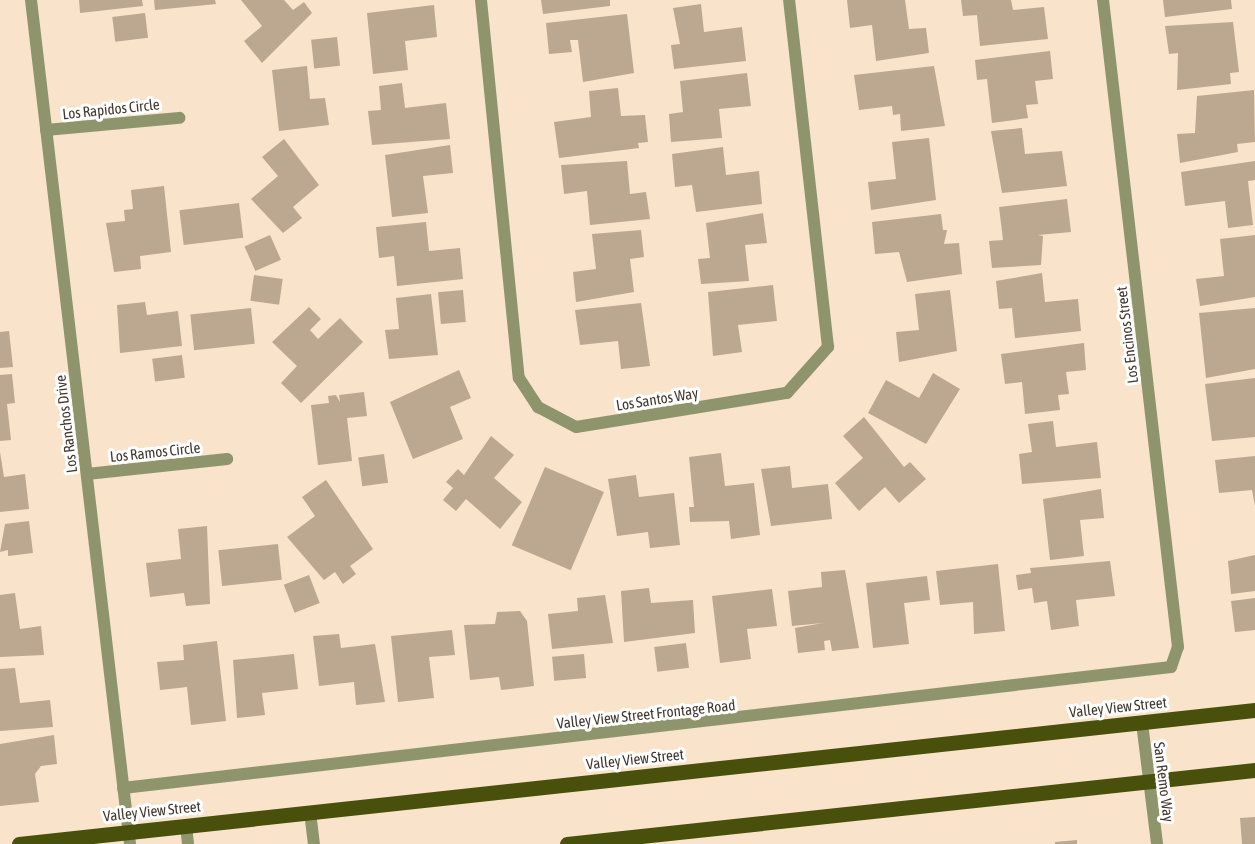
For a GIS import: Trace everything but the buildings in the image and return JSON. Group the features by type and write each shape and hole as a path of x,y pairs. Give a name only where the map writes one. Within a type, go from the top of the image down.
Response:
{"main road":[{"name":"Valley View Street","path":"19,844 130,837 186,825 1255,710"},
{"path":"567,844 1255,770"}],"street":[{"name":"Los Ranchos Drive","path":"31,0 130,837"},
{"name":"Los Santos Way","path":"481,0 519,378 538,407 576,427 787,393 828,347 789,0"},
{"name":"Los Encinos Street","path":"1103,0 1178,648 1171,667"},
{"name":"Los Rapidos Circle","path":"46,130 179,118"},
{"name":"Los Ramos Circle","path":"87,474 227,459"},
{"name":"Valley View Street Frontage Road","path":"123,788 1171,667"},
{"name":"San Remo Way","path":"1142,723 1157,844"},
{"path":"310,812 314,844"},
{"path":"186,825 188,844"}]}
